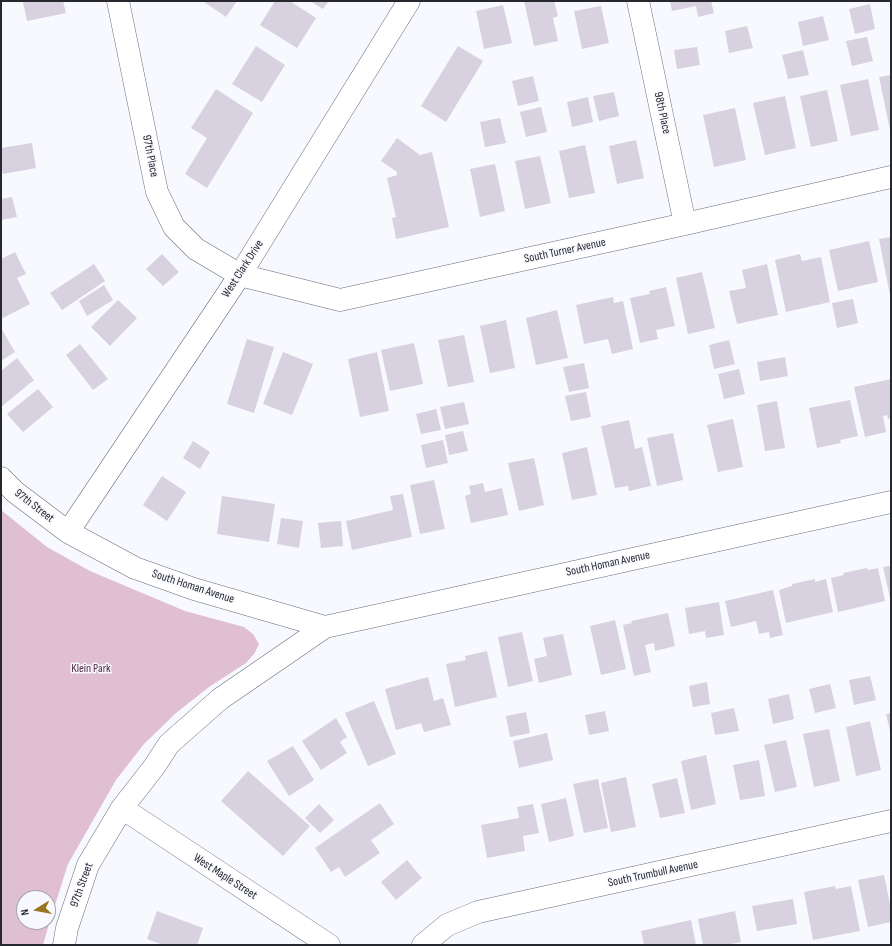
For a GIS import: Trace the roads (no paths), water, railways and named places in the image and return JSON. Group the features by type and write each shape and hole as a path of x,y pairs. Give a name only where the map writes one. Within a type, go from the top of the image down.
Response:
{"street":[{"name":"97th Place","path":"118,1 157,192 174,227 196,249 240,276"},
{"name":"West Clark Drive","path":"68,532 240,276 409,1"},
{"name":"98th Place","path":"638,1 685,224"},
{"name":"South Turner Avenue","path":"240,276 340,300 891,177"},
{"name":"97th Street","path":"1,478 15,492 68,532"},
{"name":"South Homan Avenue","path":"122,808 154,768 169,744 220,699 325,627 891,502"},
{"name":"South Homan Avenue","path":"68,532 136,568 194,589 325,627"},
{"name":"97th Street","path":"64,945 67,928 88,865 122,808"},
{"name":"West Maple Street","path":"122,808 329,945"},
{"name":"South Trumbull Avenue","path":"423,945 446,925 478,912 891,821"}],"park label":[{"name":"Klein Park","path":"91,669"}]}
